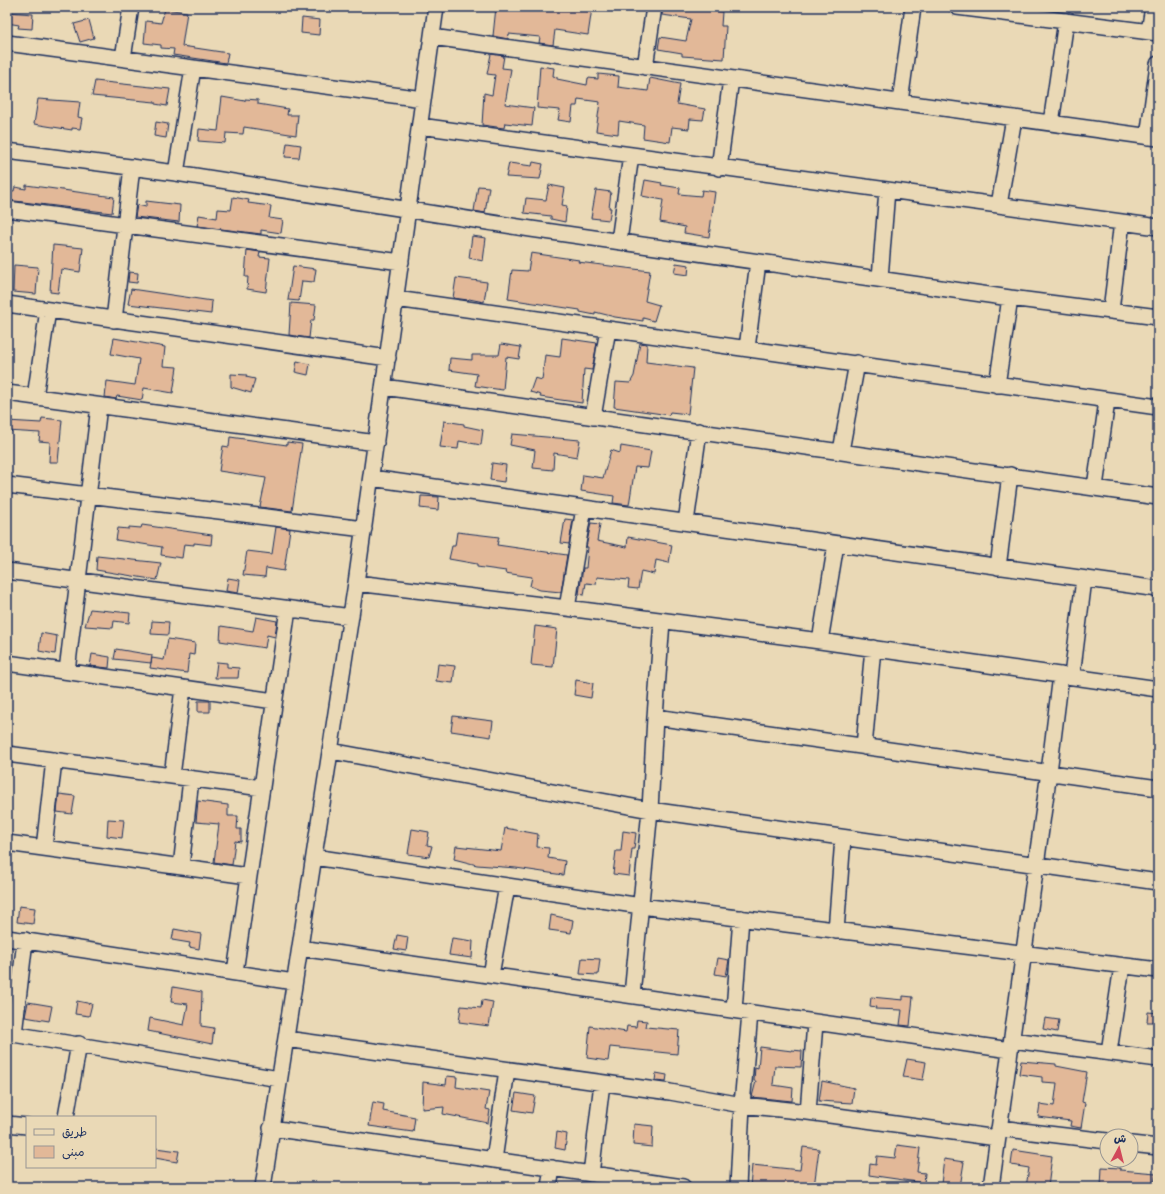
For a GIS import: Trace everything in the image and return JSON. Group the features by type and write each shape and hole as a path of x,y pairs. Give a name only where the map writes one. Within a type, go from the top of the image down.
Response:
{"street":[{"path":"123,58 131,7"},
{"path":"645,67 654,7"},
{"path":"900,102 913,7"},
{"path":"963,7 1153,33 1152,7"},
{"path":"263,1187 364,529 424,99 432,37 432,8"},
{"path":"1051,123 1066,21"},
{"path":"432,37 1153,138 1158,64"},
{"path":"7,43 424,99"},
{"path":"176,173 193,68"},
{"path":"719,168 731,79"},
{"path":"999,205 1014,118"},
{"path":"420,126 1158,227"},
{"path":"7,151 176,173 408,211 758,262 880,278 1010,298 1158,317"},
{"path":"619,241 631,155"},
{"path":"114,320 132,167"},
{"path":"880,278 887,190"},
{"path":"7,209 401,262"},
{"path":"1111,310 1122,222"},
{"path":"747,348 758,262"},
{"path":"997,384 1010,298"},
{"path":"396,299 857,363 1107,401 1158,407"},
{"path":"7,304 388,358"},
{"path":"35,397 48,310"},
{"path":"593,417 608,328"},
{"path":"841,451 857,363"},
{"path":"384,387 1095,487 1158,498"},
{"path":"7,393 376,443"},
{"path":"1095,487 1107,401"},
{"path":"67,671 77,581 90,495 99,406"},
{"path":"686,522 699,432"},
{"path":"998,567 1010,475"},
{"path":"371,478 1158,590"},
{"path":"7,485 364,529"},
{"path":"567,608 584,508"},
{"path":"820,641 836,544"},
{"path":"7,571 351,617"},
{"path":"991,1187 1049,772 1084,580"},
{"path":"356,583 567,608 873,648 1158,689"},
{"path":"235,972 288,609"},
{"path":"632,995 650,810 662,621"},
{"path":"864,747 873,648"},
{"path":"7,663 274,701"},
{"path":"172,776 183,688"},
{"path":"655,717 1158,788"},
{"path":"331,751 650,810 1158,882"},
{"path":"7,754 262,788"},
{"path":"44,848 54,760"},
{"path":"181,867 191,778"},
{"path":"836,931 843,838"},
{"path":"7,843 248,876"},
{"path":"314,857 640,906 1158,970"},
{"path":"491,975 507,886"},
{"path":"734,1010 741,918"},
{"path":"7,938 294,982"},
{"path":"25,940 11,1033 279,1079"},
{"path":"300,948 750,1012 816,1023 1011,1045 1109,1052 1158,1059"},
{"path":"1109,1052 1122,966"},
{"path":"738,1187 742,1105 750,1012"},
{"path":"808,1112 816,1023"},
{"path":"286,1039 602,1083 742,1105 998,1133 1099,1140"},
{"path":"66,1116 79,1044"},
{"path":"494,1160 507,1070"},
{"path":"591,1174 602,1083"},
{"path":"7,1124 26,1126"},
{"path":"271,1128 683,1187"},
{"path":"1139,1144 1158,1145"},
{"path":"549,1187 552,1168"}],"building":[{"path":"496,7 592,8 588,35 555,30 553,45 539,43 540,37 509,34 508,39 493,36"},
{"path":"663,7 687,7 722,12 721,26 726,26 724,59 682,56 682,53 658,49 660,37 686,41 691,19 662,15"},
{"path":"165,9 187,12 182,46 228,53 226,63 173,55 174,49 161,48 161,45 144,43 146,21 161,23"},
{"path":"8,12 33,14 32,29 18,28 19,25 7,23"},
{"path":"302,18 320,20 319,35 301,33"},
{"path":"89,20 94,38 80,42 74,24"},
{"path":"491,54 504,56 502,68 511,69 505,104 534,108 532,126 505,123 504,128 482,125 484,93 492,95 495,75 487,74"},
{"path":"540,66 554,68 553,76 557,77 557,79 587,85 588,78 598,79 598,74 619,76 618,87 648,91 650,78 680,84 677,104 705,109 703,120 690,119 689,129 672,127 670,142 643,138 644,125 619,121 618,134 596,131 600,102 578,99 577,106 573,106 571,122 558,120 560,110 537,108"},
{"path":"95,81 170,89 167,106 155,104 155,102 92,96"},
{"path":"222,97 245,101 245,99 258,100 258,104 288,109 287,115 298,115 296,135 244,127 243,134 226,133 225,143 198,141 199,129 218,131"},
{"path":"38,99 80,102 78,117 82,118 80,129 72,128 72,130 34,124"},
{"path":"156,122 168,124 166,138 154,136"},
{"path":"287,143 301,145 299,158 285,157"},
{"path":"533,162 543,164 540,179 506,177 509,163 532,166"},
{"path":"645,180 662,183 661,185 680,188 679,194 701,196 702,190 715,192 709,237 684,233 685,227 660,222 663,200 642,196"},
{"path":"26,185 114,197 112,213 7,200 7,191 14,191 15,187 26,189"},
{"path":"549,185 565,188 562,205 567,206 565,222 551,219 551,216 524,213 526,198 546,200"},
{"path":"478,186 489,187 485,213 474,211"},
{"path":"596,190 611,192 609,220 591,218"},
{"path":"233,197 249,200 248,203 271,206 269,218 283,220 281,233 261,230 261,234 197,226 199,215 217,218 218,209 231,210"},
{"path":"146,201 180,205 179,222 135,217 137,205 146,207"},
{"path":"472,236 486,238 483,261 469,258"},
{"path":"53,245 83,248 80,272 61,269 58,293 50,292"},
{"path":"247,250 260,252 259,257 270,258 266,292 247,289 248,277 245,277"},
{"path":"531,253 579,260 578,262 650,271 645,301 659,305 654,321 643,318 643,321 615,317 595,312 595,315 580,312 580,310 508,299 512,270 528,271"},
{"path":"676,263 689,265 688,275 674,273"},
{"path":"14,265 38,267 36,294 13,292"},
{"path":"293,266 316,269 314,282 302,281 299,301 288,300"},
{"path":"129,272 138,273 137,283 128,282"},
{"path":"456,278 487,282 484,302 453,298"},
{"path":"131,289 212,301 211,314 128,304"},
{"path":"291,303 316,305 314,320 311,320 309,338 289,335"},
{"path":"114,338 165,347 163,366 177,367 173,393 144,388 142,400 117,396 116,399 105,397 107,381 135,385 139,359 111,354"},
{"path":"562,338 597,343 592,370 584,369 582,403 540,397 541,395 530,392 535,378 542,380 545,355 560,357"},
{"path":"640,343 647,344 646,362 693,368 688,414 670,412 669,415 614,407 616,382 630,383 634,376"},
{"path":"501,344 521,347 519,359 506,357 503,390 475,386 477,374 449,370 450,358 472,360 472,355 499,355"},
{"path":"297,361 310,364 308,375 295,372"},
{"path":"231,374 247,375 246,377 255,379 251,393 231,387"},
{"path":"42,418 62,420 58,462 49,462 50,442 39,441 40,433 7,431 7,421 41,423"},
{"path":"444,421 464,424 464,426 483,430 481,445 459,441 458,449 440,447"},
{"path":"512,434 580,440 577,457 554,453 553,470 533,468 535,450 510,445"},
{"path":"230,437 287,445 287,442 302,444 292,511 260,507 266,478 219,471 223,446 229,447"},
{"path":"621,446 651,451 648,468 635,467 629,505 613,503 614,496 581,491 583,475 603,478 611,450 620,453"},
{"path":"492,463 506,465 504,482 490,480"},
{"path":"421,496 439,497 438,510 420,508"},
{"path":"565,519 573,520 569,544 561,543"},
{"path":"591,523 600,524 597,541 627,547 628,537 672,545 669,563 656,560 654,574 641,571 638,589 628,588 629,580 597,577 596,584 586,583 584,595 579,594 583,568 586,568 588,547 586,547"},
{"path":"142,525 212,535 211,545 194,543 194,545 184,544 182,558 161,555 162,547 116,540 118,528 141,528"},
{"path":"276,527 290,529 284,571 266,568 265,577 243,575 247,551 272,554"},
{"path":"457,532 499,537 497,545 567,555 561,592 540,590 530,586 532,577 505,573 506,571 477,567 477,564 449,559 452,546 455,546"},
{"path":"97,556 161,563 157,580 96,570"},
{"path":"228,578 240,580 238,593 226,591"},
{"path":"90,609 130,613 129,623 114,621 113,628 85,626"},
{"path":"256,617 277,621 275,637 267,635 265,648 220,641 221,626 253,631"},
{"path":"152,621 169,622 168,635 151,634"},
{"path":"535,626 557,629 553,667 531,665"},
{"path":"41,633 57,636 55,654 39,651"},
{"path":"168,639 195,643 194,655 189,654 187,673 150,668 152,658 164,660"},
{"path":"116,649 152,655 151,663 114,659"},
{"path":"92,654 110,657 109,668 90,666"},
{"path":"217,662 227,663 227,667 239,668 238,678 215,678"},
{"path":"438,664 455,666 453,683 436,681"},
{"path":"576,680 593,683 591,698 574,695"},
{"path":"198,701 210,701 210,712 198,712"},
{"path":"453,716 493,721 491,737 451,731"},
{"path":"59,794 75,796 72,814 57,812"},
{"path":"198,801 228,805 228,816 238,816 237,829 241,829 241,842 235,841 232,865 214,862 219,824 196,822"},
{"path":"108,819 124,820 122,838 107,836"},
{"path":"505,828 538,834 537,847 549,848 548,858 565,861 563,875 516,868 477,865 454,859 456,846 501,851"},
{"path":"412,829 429,832 427,845 432,846 429,857 408,854"},
{"path":"623,831 636,833 634,849 632,849 629,876 613,874 616,851 621,851"},
{"path":"19,906 35,908 33,924 17,922"},
{"path":"551,915 573,920 571,933 549,930"},
{"path":"174,929 201,934 199,949 189,947 190,943 172,940"},
{"path":"397,935 408,937 406,951 394,949"},
{"path":"452,938 473,941 472,958 449,955"},
{"path":"582,958 600,959 598,975 580,974"},
{"path":"718,958 729,960 726,976 715,974"},
{"path":"173,987 202,992 201,1026 214,1028 212,1044 148,1031 150,1018 184,1025 188,1004 171,1002"},
{"path":"903,996 913,997 910,1026 900,1025 902,1010 875,1009 876,1007 870,1006 871,997 903,1000"},
{"path":"482,1000 493,1002 489,1026 459,1022 461,1006 481,1008"},
{"path":"77,1001 92,1004 89,1016 75,1014"},
{"path":"28,1002 52,1006 49,1021 25,1017"},
{"path":"1148,1012 1158,1013 1158,1022 1147,1022"},
{"path":"1045,1018 1059,1020 1057,1032 1043,1029"},
{"path":"637,1020 647,1021 646,1027 679,1030 677,1054 610,1047 608,1061 587,1058 590,1026 626,1032 627,1026 636,1027"},
{"path":"760,1047 802,1051 801,1067 775,1066 773,1085 793,1088 792,1101 752,1097 756,1081 754,1081 755,1067 758,1068"},
{"path":"907,1059 926,1062 923,1080 903,1077"},
{"path":"1021,1061 1056,1064 1056,1066 1087,1072 1082,1102 1085,1103 1081,1128 1070,1126 1071,1121 1038,1117 1040,1104 1054,1106 1057,1083 1042,1082 1042,1077 1019,1074"},
{"path":"656,1073 667,1075 666,1082 655,1081"},
{"path":"447,1076 457,1077 456,1087 489,1092 486,1109 490,1110 488,1123 443,1114 444,1107 422,1109 423,1082 446,1085"},
{"path":"822,1081 854,1088 852,1103 819,1101"},
{"path":"516,1093 535,1096 532,1113 513,1110"},
{"path":"373,1102 384,1104 383,1111 415,1117 413,1132 369,1126"},
{"path":"634,1124 653,1126 652,1147 633,1145"},
{"path":"557,1132 567,1134 565,1150 555,1148"},
{"path":"897,1145 920,1148 917,1172 925,1173 924,1183 869,1175 870,1164 876,1165 877,1156 895,1158"},
{"path":"803,1147 819,1149 814,1187 750,1187 752,1165 800,1170"},
{"path":"156,1148 179,1151 177,1162 156,1158"},
{"path":"1013,1150 1052,1156 1048,1187 1026,1187 1029,1168 1011,1165"},
{"path":"944,1159 964,1162 960,1187 941,1184"},
{"path":"1102,1168 1120,1168 1120,1170 1156,1173 1153,1187 1101,1187"}]}
